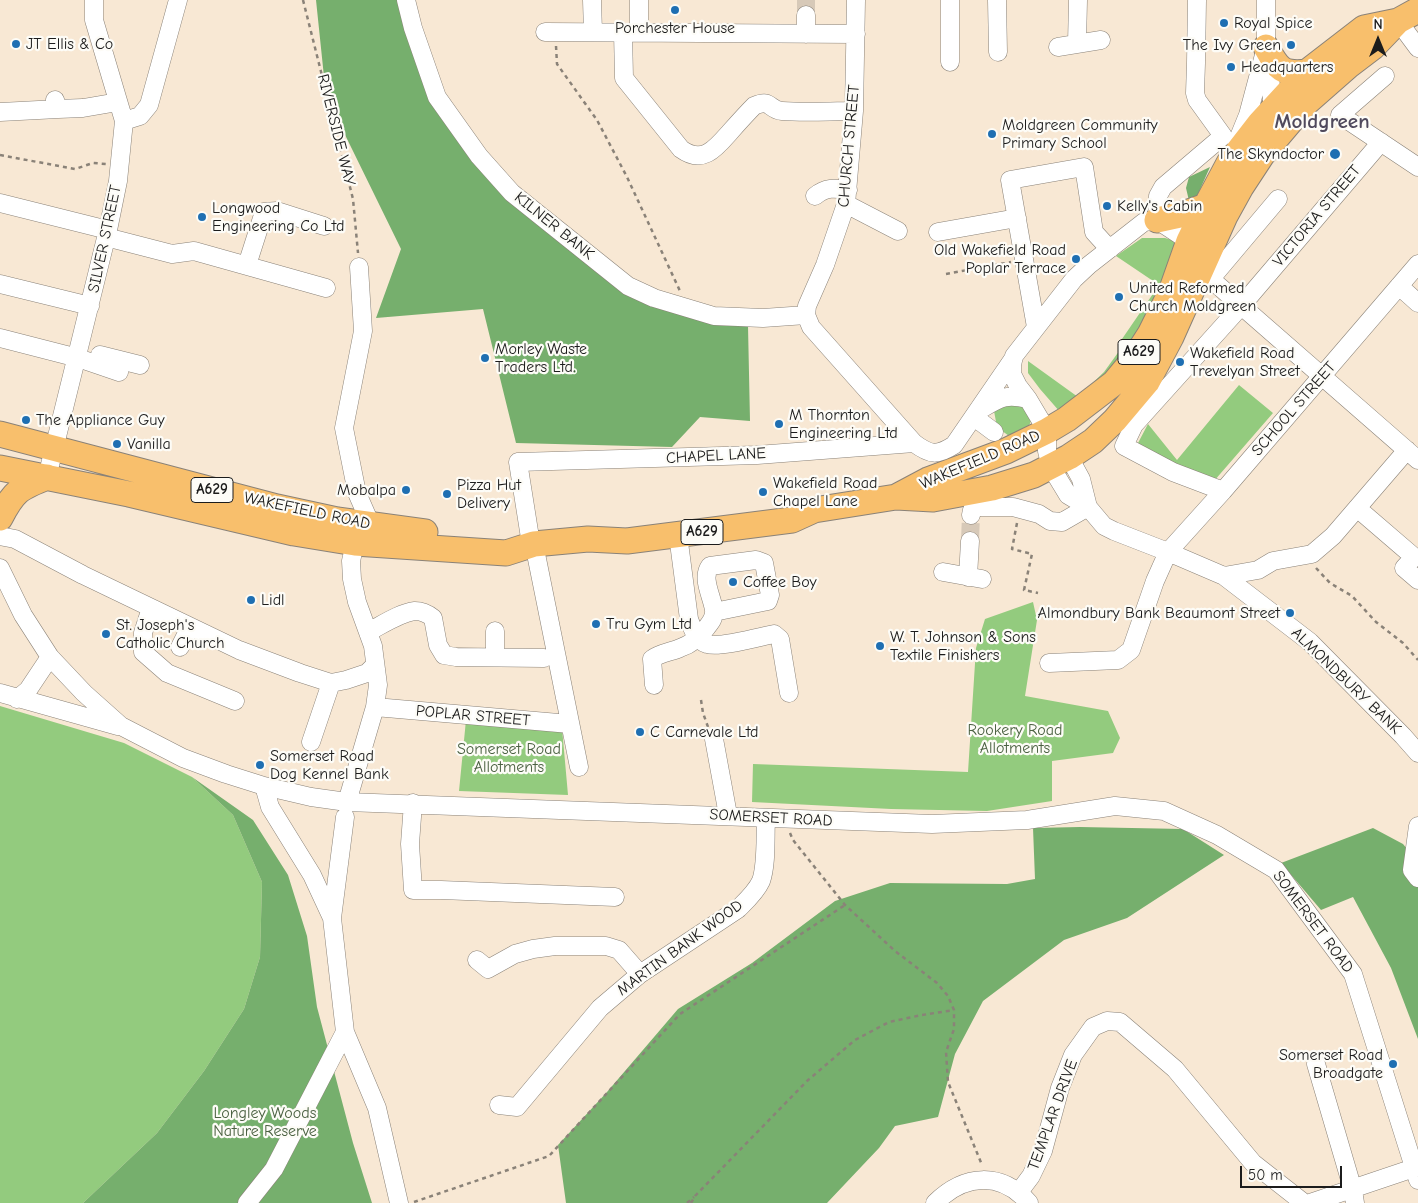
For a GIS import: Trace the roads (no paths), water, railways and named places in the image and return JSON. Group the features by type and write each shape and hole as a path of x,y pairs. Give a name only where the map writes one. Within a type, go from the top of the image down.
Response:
{"highway":[{"name":"WAKEFIELD ROAD","path":"0,468 129,494 294,534 355,543 506,553 533,544 588,538 632,526 770,508 814,510 896,497 933,499 992,488 1034,475 1054,452 1067,419 1114,383 1134,359 1162,312 1189,241 1229,162 1273,107 1307,72 1364,28 1408,16"},
{"name":"WAKEFIELD ROAD","path":"896,497 928,480 1006,451 1054,452 1093,441 1111,424 1147,382 1208,273 1220,226 1240,187 1270,144 1306,102 1408,16"},
{"path":"1266,47 1277,67 1285,72 1307,72"},
{"path":"1157,220 1180,215 1206,206"},
{"path":"1054,452 1068,432 1084,428 1127,390 1147,382"},
{"name":"WAKEFIELD ROAD","path":"0,434 277,507 337,520 441,534 507,537 533,544"},
{"path":"0,518 8,502 16,492 28,484 47,477"},
{"name":"WAKEFIELD ROAD","path":"588,538 627,541 678,535 792,520 814,510"}],"street":[{"name":"SILVER STREET","path":"47,477 79,354 107,234 120,166 124,121 94,20 94,0"},
{"path":"124,121 140,116 149,105 178,0"},
{"name":"KILNER BANK","path":"406,0 413,28 437,97 479,156 512,193 628,286 654,298 714,316 763,318 806,315"},
{"path":"592,0 593,32"},
{"path":"639,0 631,32 624,78 681,149 688,154 697,156 713,151 754,106 760,102 769,103 780,111 854,111"},
{"name":"CHURCH STREET","path":"806,315 807,306 825,265 847,197 854,111 856,0"},
{"path":"950,0 950,62"},
{"path":"997,0 998,52"},
{"path":"1077,44 1078,0"},
{"path":"1197,0 1195,93 1197,100 1223,136 1163,187 1158,196 1157,220 1189,241 1197,250 1208,273 1412,455 1357,508 1333,536 1312,554 1273,561 1258,570 1224,576"},
{"path":"1266,0 1266,47 1273,107 1270,144"},
{"path":"806,15 806,34"},
{"path":"1408,16 1418,48"},
{"path":"545,32 856,34"},
{"path":"1058,47 1102,40"},
{"path":"1229,162 1248,115 1266,47"},
{"path":"1385,76 1340,115 1418,167"},
{"path":"0,112 57,104 83,108 118,102"},
{"name":"VICTORIA STREET","path":"1223,491 1173,472 1124,446 1134,425 1242,305 1381,142"},
{"path":"1036,327 1010,180 1084,167 1094,232 1104,244 1111,248"},
{"path":"815,196 822,190 834,188 898,231"},
{"path":"0,203 172,254 194,251 326,288"},
{"path":"1208,273 1214,275 1269,204"},
{"path":"247,265 264,212 277,211 324,226"},
{"path":"938,232 1017,218"},
{"name":"CHAPEL LANE","path":"533,544 518,462 757,455 920,447 936,453 945,450 954,445 1014,356 1074,279 1144,222 1157,220"},
{"name":"SCHOOL STREET","path":"1168,552 1223,491 1418,264"},
{"path":"359,267 363,331 344,428 357,493 371,525 355,543 351,561 355,597 376,658 375,665 378,685 375,707 346,809 332,918 345,1032 377,1108 399,1203"},
{"path":"0,284 90,306"},
{"path":"1399,286 1418,303"},
{"path":"806,315 811,327 920,447"},
{"path":"0,338 140,364"},
{"path":"79,354 119,372"},
{"name":"ALMONDBURY BANK","path":"1014,356 1012,374 1018,386 1028,398 1054,452 1068,495 1088,507 1104,526 1114,532 1224,576 1310,642 1403,736 1418,754"},
{"path":"994,432 976,414 1001,397 1013,395 1028,398"},
{"path":"971,515 972,510 976,508 1041,508 1050,521 1062,522 1088,507"},
{"path":"1357,508 1416,556 1404,568 1418,580"},
{"path":"678,535 689,618 693,630 706,644 719,645 774,634 780,639 789,693"},
{"path":"0,536 15,538 83,576 239,650 331,683 359,677 372,670 375,665"},
{"path":"942,572 975,578 970,541"},
{"path":"533,544 579,766"},
{"path":"1049,663 1118,660 1131,650 1155,581 1168,552"},
{"name":"SOMERSET ROAD","path":"0,568 23,615 50,657 84,693 121,726 183,758 264,786 311,797 346,809 412,803 932,824 1027,820 1115,806 1164,811 1217,835 1276,870 1353,974 1416,1174"},
{"path":"151,608 143,633 143,652 167,673 235,701"},
{"path":"368,632 416,611 425,613 433,618 438,645 444,655 456,657 544,658"},
{"path":"654,685 652,659 699,638 711,622 714,612"},
{"path":"180,647 190,627"},
{"path":"495,631 495,657"},
{"path":"17,699 28,690 50,657"},
{"path":"311,742 331,683"},
{"path":"0,693 121,726"},
{"name":"POPLAR STREET","path":"375,707 570,724"},
{"path":"714,739 728,815"},
{"path":"264,786 270,807 312,875 332,918"},
{"path":"412,803 410,844 413,890 616,897"},
{"name":"MARTIN BANK WOOD","path":"512,1111 600,1008 640,974 738,909 751,896 761,881 766,818"},
{"path":"1418,826 1412,870 1418,878"},
{"path":"484,971 515,954 533,949 555,946 606,946 619,950 640,974"},
{"name":"TEMPLAR DRIVE","path":"1024,1198 1031,1176 1043,1151 1060,1088 1073,1055 1093,1027 1106,1021 1120,1022 1175,1069 1253,1163 1304,1203"},
{"path":"247,1203 274,1169 345,1032"},
{"path":"1316,1064 1354,1196"},
{"path":"1310,1203 1354,1196 1416,1174"},
{"path":"935,1203 955,1186 970,1181 988,1180 1006,1184 1024,1198"}],"tunnel":[{"path":"806,0 806,15"},
{"path":"970,541 971,515"}],"place":[{"name":"Porchester House","path":"675,10"},
{"name":"Royal Spice","path":"1224,23"},
{"name":"JT Ellis & Co","path":"16,44"},
{"name":"The Ivy Green","path":"1291,45"},
{"name":"Headquarters","path":"1231,67"},
{"name":"Moldgreen Community Primary School","path":"992,134"},
{"name":"The Skyndoctor","path":"1335,154"},
{"name":"Kelly's Cabin","path":"1107,206"},
{"name":"Longwood Engineering Co Ltd","path":"202,217"},
{"name":"Old Wakefield Road Poplar Terrace","path":"1076,259"},
{"name":"United Reformed Church Moldgreen","path":"1119,297"},
{"name":"Morley Waste Traders Ltd.","path":"485,358"},
{"name":"Wakefield Road Trevelyan Street","path":"1180,362"},
{"name":"The Appliance Guy","path":"26,420"},
{"name":"M Thornton Engineering Ltd","path":"779,424"},
{"name":"Vanilla","path":"117,444"},
{"name":"Mobalpa","path":"406,490"},
{"name":"Wakefield Road Chapel Lane","path":"763,492"},
{"name":"Pizza Hut Delivery","path":"447,494"},
{"name":"Coffee Boy","path":"733,582"},
{"name":"Lidl","path":"251,600"},
{"name":"Almondbury Bank Beaumont Street","path":"1290,613"},
{"name":"Tru Gym Ltd","path":"596,624"},
{"name":"St. Joseph's Catholic Church","path":"106,634"},
{"name":"W. T. Johnson & Sons Textile Finishers","path":"880,646"},
{"name":"C Carnevale Ltd","path":"640,732"},
{"name":"Somerset Road Dog Kennel Bank","path":"260,765"},
{"name":"Somerset Road Broadgate","path":"1393,1064"}],"district":[{"name":"Moldgreen","path":"1322,122"}],"park label":[{"name":"Rookery Road Allotments","path":"1015,739"},
{"name":"Somerset Road Allotments","path":"509,758"},
{"name":"Longley Woods Nature Reserve","path":"265,1122"}]}
